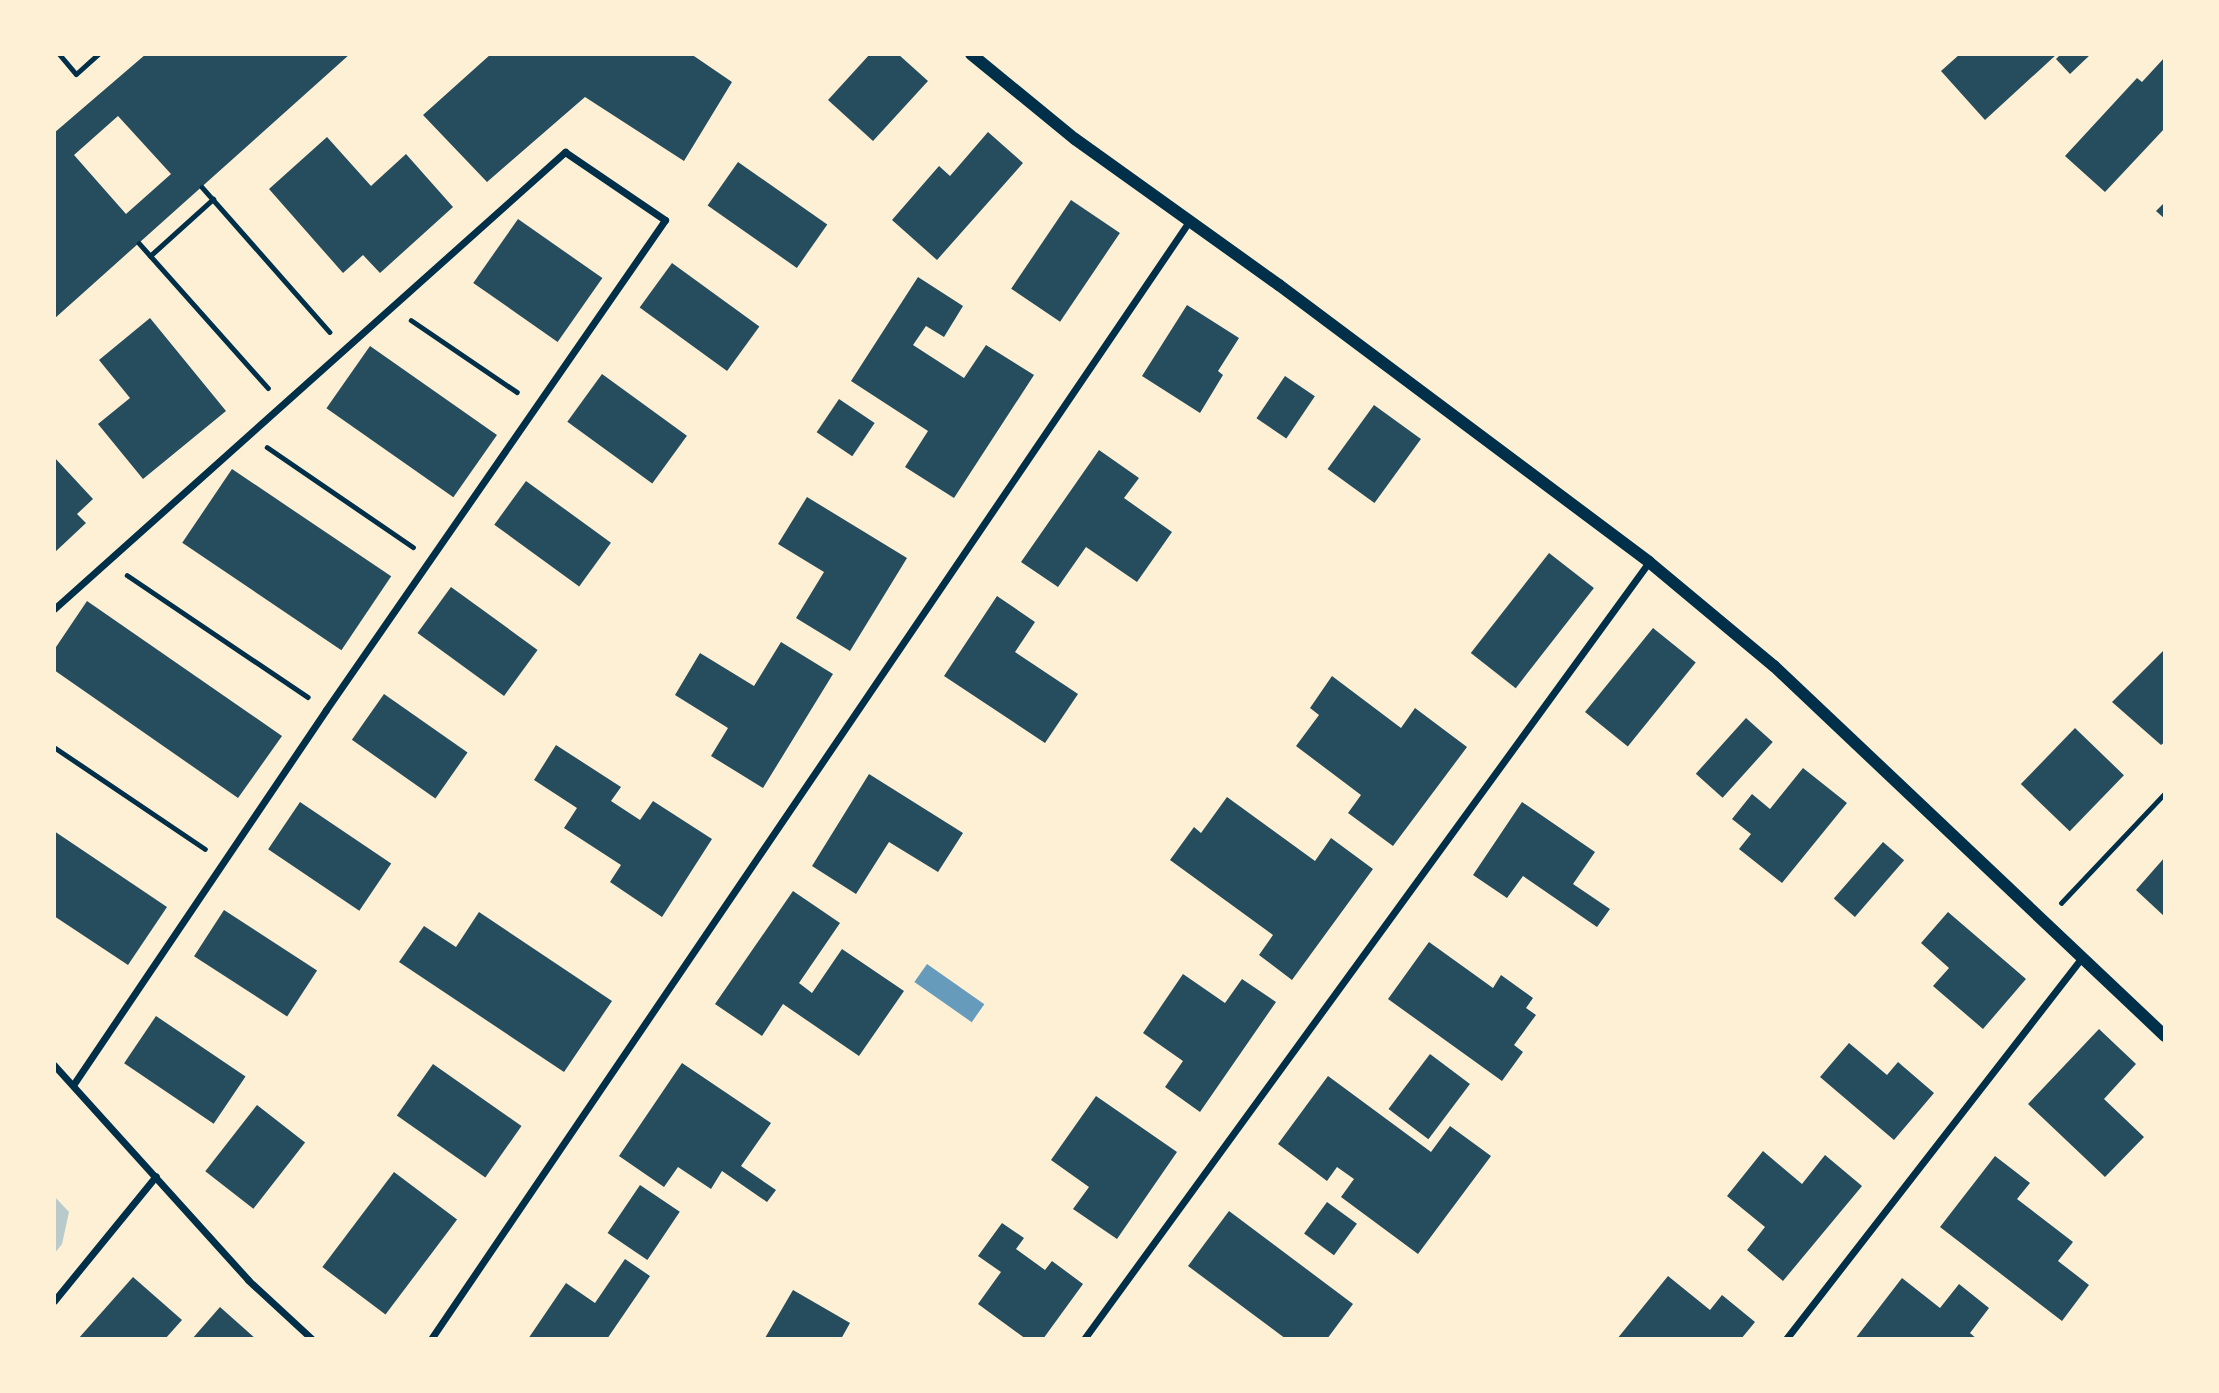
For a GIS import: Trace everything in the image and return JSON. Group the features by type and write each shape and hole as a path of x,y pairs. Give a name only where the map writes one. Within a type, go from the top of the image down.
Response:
{"street":[{"path":"971,54 1075,139 1190,220 1649,562 1774,666 2165,1036"},
{"path":"54,610 565,152 665,220 326,710 73,1085"},
{"path":"431,1339 1190,220"},
{"path":"1084,1339 1649,562"},
{"path":"1786,1339 2082,958"},
{"path":"54,1065 248,1280 312,1339"},
{"path":"54,1301 156,1176"}],"lane":[{"path":"58,54 76,74 98,54"}],"path":[{"path":"202,187 344,348"},
{"path":"150,256 213,199"},
{"path":"139,243 282,404"},
{"path":"391,306 538,407"},
{"path":"248,434 431,559"},
{"path":"107,562 326,710"},
{"path":"54,747 223,861"},
{"path":"2074,890 2165,793"}],"shaded area":[{"path":"54,1196 69,1212 62,1244 54,1254"}],"water":[{"path":"927,964 984,1004 972,1022 914,982"}],"building":[{"path":"146,54 350,54 54,319 54,133","holes":["118,116 171,174 126,214 74,155"]},
{"path":"491,54 691,54 732,82 684,161 585,97 487,182 423,115"},
{"path":"870,54 898,54 928,81 873,141 828,100"},
{"path":"1960,54 2057,54 1985,120 1941,71"},
{"path":"2061,54 2091,54 2070,74 2056,59"},
{"path":"2165,57 2165,128 2105,192 2065,156 2137,78 2142,82"},
{"path":"988,132 1023,163 937,260 892,220 939,166 950,176"},
{"path":"327,137 371,186 406,154 453,207 380,273 363,255 343,273 269,189"},
{"path":"738,162 827,225 797,268 708,205"},
{"path":"1071,200 1120,233 1060,322 1011,289"},
{"path":"2165,202 2165,219 2156,211"},
{"path":"518,219 602,278 558,342 473,283"},
{"path":"672,263 759,326 727,371 640,307"},
{"path":"918,277 963,306 944,337 926,326 913,345 964,378 986,345 1034,375 954,498 905,467 928,431 851,381"},
{"path":"1187,305 1239,338 1218,371 1223,375 1200,413 1142,376"},
{"path":"150,318 226,411 143,479 98,424 130,398 99,360"},
{"path":"370,346 497,435 453,497 326,408"},
{"path":"602,374 687,436 652,483 567,422"},
{"path":"1285,376 1315,396 1286,438 1256,418"},
{"path":"839,399 875,423 852,456 817,432"},
{"path":"1374,405 1421,439 1374,503 1328,469"},
{"path":"1099,450 1139,478 1124,498 1172,532 1137,582 1086,547 1058,587 1021,562"},
{"path":"54,457 93,499 77,514 86,523 54,553"},
{"path":"232,469 391,576 341,650 182,543"},
{"path":"526,481 611,543 579,586 494,525"},
{"path":"807,497 907,558 850,651 796,618 824,572 778,544"},
{"path":"1549,553 1594,588 1516,688 1471,653"},
{"path":"451,587 538,650 504,696 417,633"},
{"path":"997,596 1035,622 1015,652 1078,694 1045,743 944,676"},
{"path":"87,601 282,736 238,798 54,670 54,650"},
{"path":"1653,628 1696,663 1628,747 1585,712"},
{"path":"781,642 833,674 763,788 711,756 728,728 675,695 700,653 754,686"},
{"path":"2165,649 2165,742 2161,745 2112,702"},
{"path":"1332,676 1401,728 1415,708 1467,747 1393,846 1348,813 1361,795 1296,746 1319,715 1310,708"},
{"path":"384,694 468,753 435,798 352,740"},
{"path":"1746,718 1773,742 1723,798 1696,774"},
{"path":"2075,728 2124,775 2070,831 2021,784"},
{"path":"556,745 621,787 611,801 640,820 653,801 712,839 662,917 610,882 621,865 564,828 577,808 534,780"},
{"path":"1803,768 1847,803 1782,883 1739,849 1751,834 1732,819 1752,794 1770,809"},
{"path":"869,774 963,833 938,872 889,842 856,894 812,866"},
{"path":"1227,797 1315,861 1331,838 1373,869 1292,980 1259,955 1273,935 1170,860 1194,827 1201,833"},
{"path":"300,802 391,864 359,911 268,849"},
{"path":"1522,802 1595,852 1573,884 1610,909 1597,927 1523,876 1507,898 1473,875"},
{"path":"54,831 167,907 128,965 54,916"},
{"path":"1883,842 1904,860 1855,917 1834,899"},
{"path":"2165,857 2165,917 2136,890"},
{"path":"793,891 840,923 799,983 812,993 842,949 904,991 859,1056 783,1004 762,1036 715,1004"},
{"path":"224,910 317,970 287,1017 194,956"},
{"path":"479,912 612,1001 564,1072 399,962 424,926 456,947"},
{"path":"1948,912 2026,979 1983,1029 1933,986 1949,968 1921,943"},
{"path":"1429,942 1493,988 1501,975 1533,998 1526,1008 1536,1015 1514,1045 1523,1052 1502,1081 1388,999"},
{"path":"1183,974 1225,1003 1242,979 1276,1002 1200,1112 1165,1087 1183,1061 1143,1033"},
{"path":"156,1016 246,1076 214,1124 124,1063"},
{"path":"2099,1029 2136,1064 2104,1099 2144,1137 2105,1177 2028,1104"},
{"path":"1849,1043 1887,1075 1898,1062 1934,1093 1894,1140 1820,1077"},
{"path":"1430,1054 1470,1084 1428,1139 1388,1109"},
{"path":"682,1063 771,1123 741,1166 776,1190 767,1202 722,1171 711,1189 678,1167 664,1187 619,1156"},
{"path":"433,1064 521,1126 485,1178 397,1116"},
{"path":"1328,1076 1431,1152 1450,1126 1491,1156 1418,1254 1341,1197 1354,1179 1337,1167 1327,1181 1278,1144"},
{"path":"1096,1096 1177,1152 1117,1239 1073,1209 1089,1187 1051,1160"},
{"path":"257,1105 305,1143 253,1209 205,1171"},
{"path":"1763,1151 1802,1184 1825,1155 1862,1186 1783,1281 1747,1250 1765,1227 1727,1196"},
{"path":"1995,1156 2030,1183 2017,1199 2073,1242 2058,1261 2089,1285 2062,1321 1940,1227"},
{"path":"394,1172 457,1220 385,1315 322,1267"},
{"path":"640,1185 680,1212 647,1260 608,1233"},
{"path":"1327,1202 1357,1224 1334,1255 1304,1234"},
{"path":"1229,1211 1353,1304 1327,1339 1286,1339 1188,1266"},
{"path":"1002,1223 1024,1238 1016,1249 1045,1270 1052,1261 1083,1284 1043,1339 1026,1339 978,1304 1001,1272 978,1256"},
{"path":"625,1259 650,1276 607,1339 528,1339 566,1283 595,1303"},
{"path":"1668,1276 1710,1310 1722,1295 1755,1322 1741,1339 1617,1339"},
{"path":"133,1277 182,1320 165,1339 78,1339"},
{"path":"1902,1278 1940,1308 1959,1284 1989,1308 1970,1333 1977,1339 1855,1339"},
{"path":"793,1290 850,1323 841,1339 765,1338"},
{"path":"220,1307 256,1339 192,1339"}]}
